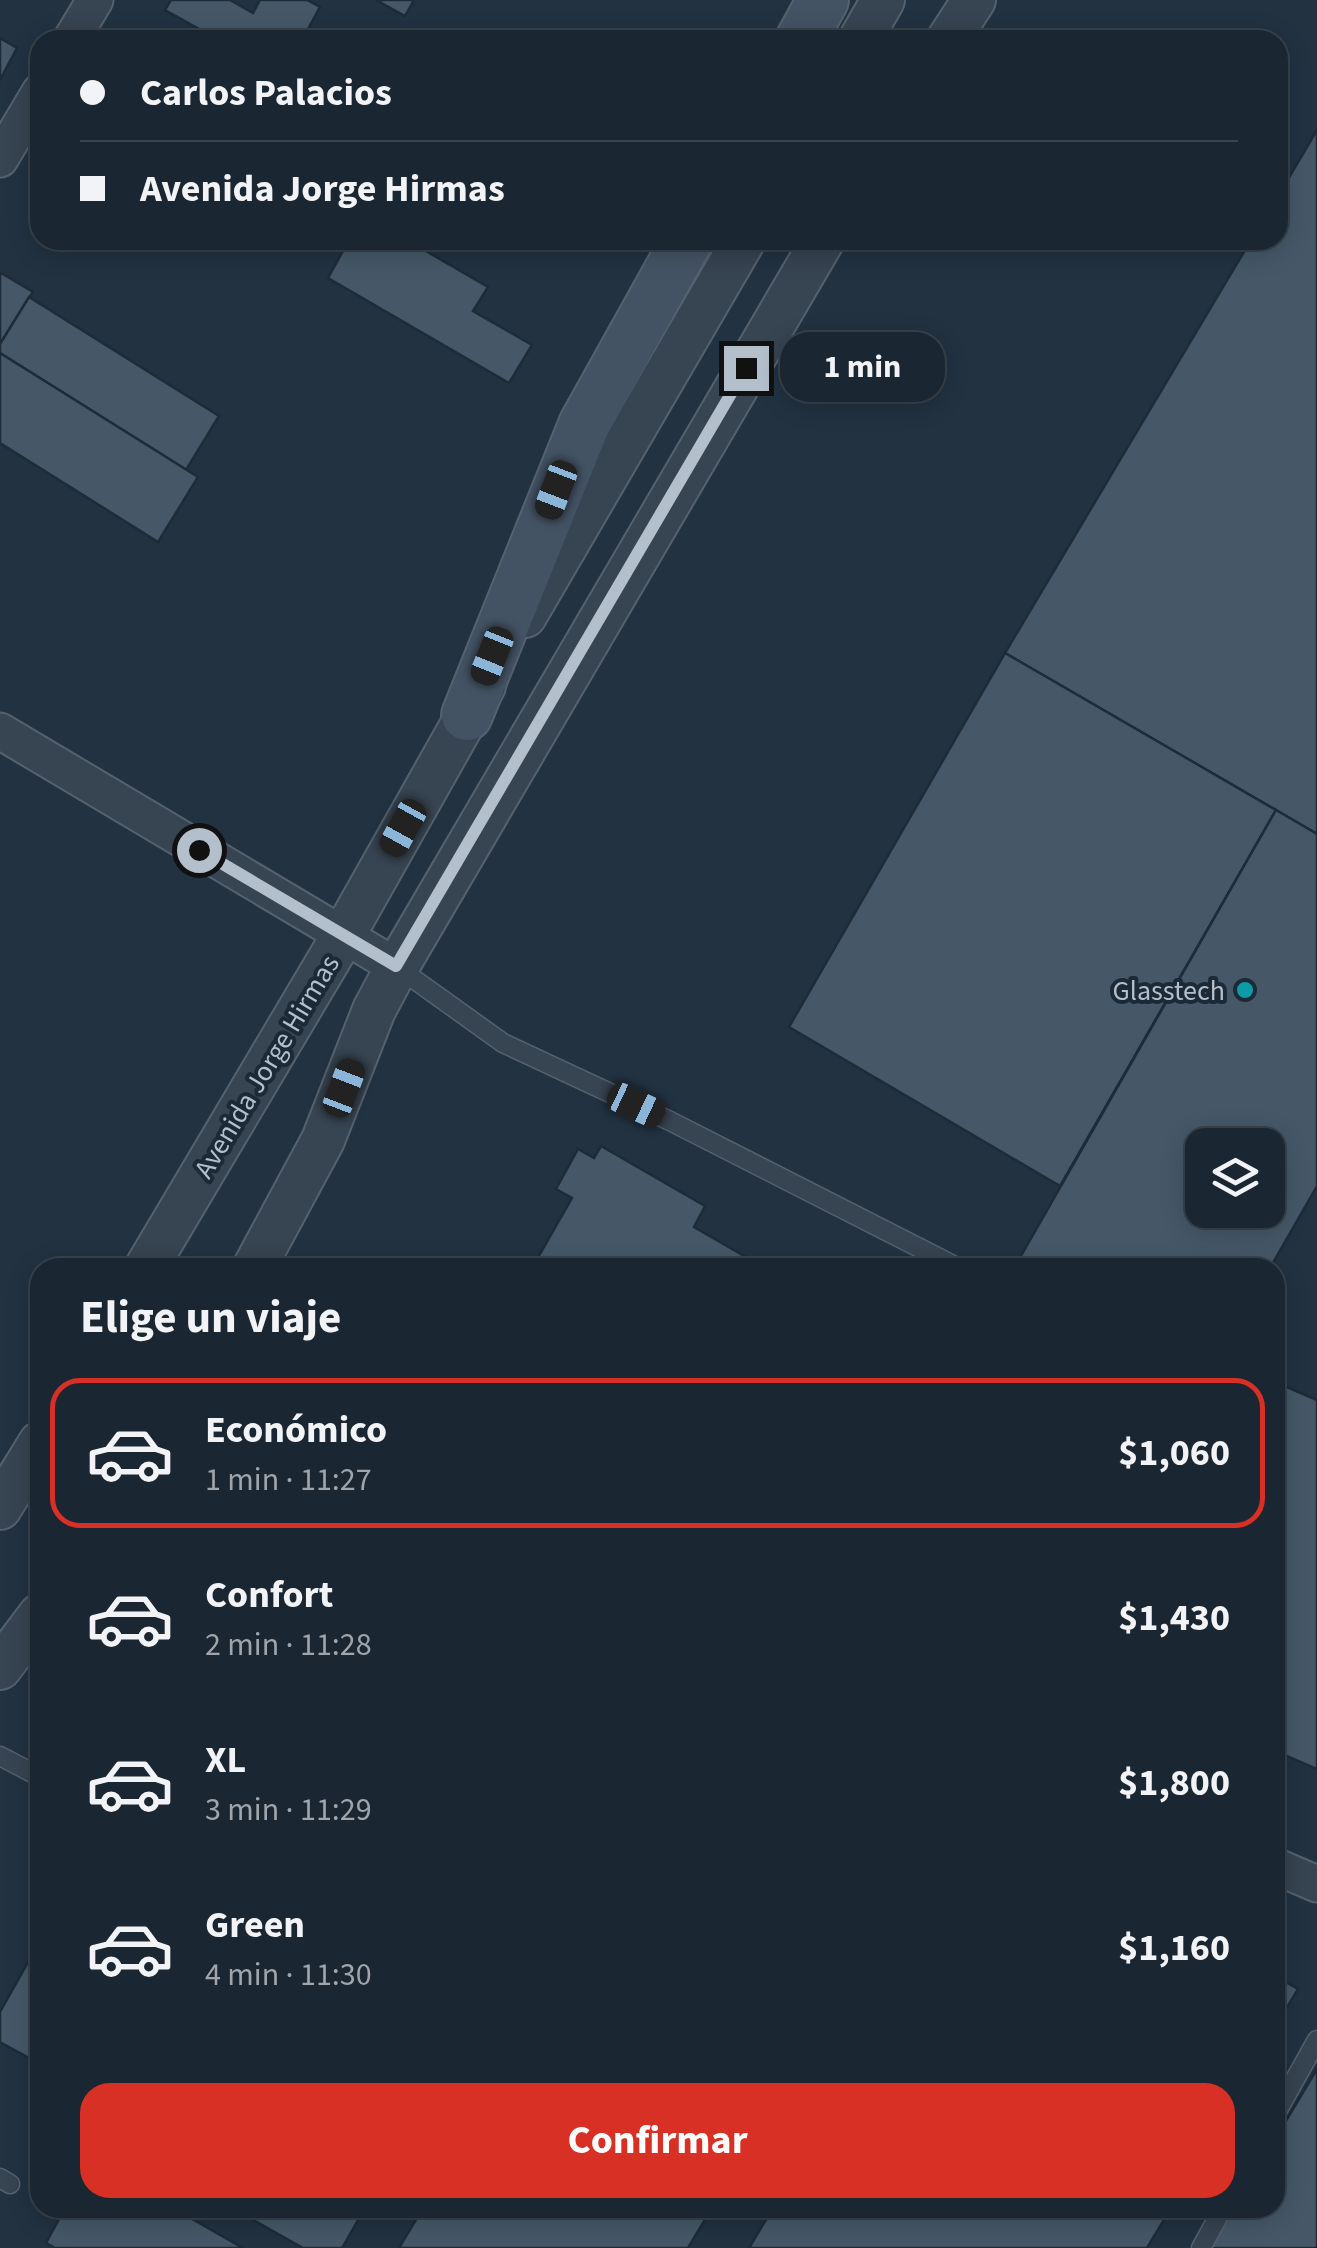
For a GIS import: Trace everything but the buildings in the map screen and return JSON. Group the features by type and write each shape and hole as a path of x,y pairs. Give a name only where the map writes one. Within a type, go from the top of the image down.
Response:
{"main road":[{"path":"806,30 823,0"},
{"path":"467,716 584,425 681,250"}],"street":[{"path":"77,30 95,0"},
{"path":"866,30 884,0"},
{"path":"954,30 974,0"},
{"path":"0,159 30,109"},
{"name":"Avenida Jorge Hirmas","path":"163,1249 738,250"},
{"path":"259,1258 322,1140 374,1010 396,966 817,250"},
{"path":"0,731 396,966"},
{"path":"0,1508 30,1461"},
{"path":"0,1668 30,1628"},
{"path":"1285,1870 1317,1884"}],"lane":[{"path":"396,966 502,1043 670,1121 939,1258"},
{"path":"0,1756 30,1772"},
{"path":"1285,2097 1317,2040"},
{"path":"1201,2248 1218,2218"}],"place":[{"name":"Glasstech","path":"1245,990"}],"route":[{"path":"199,850 396,966 746,368"}]}
